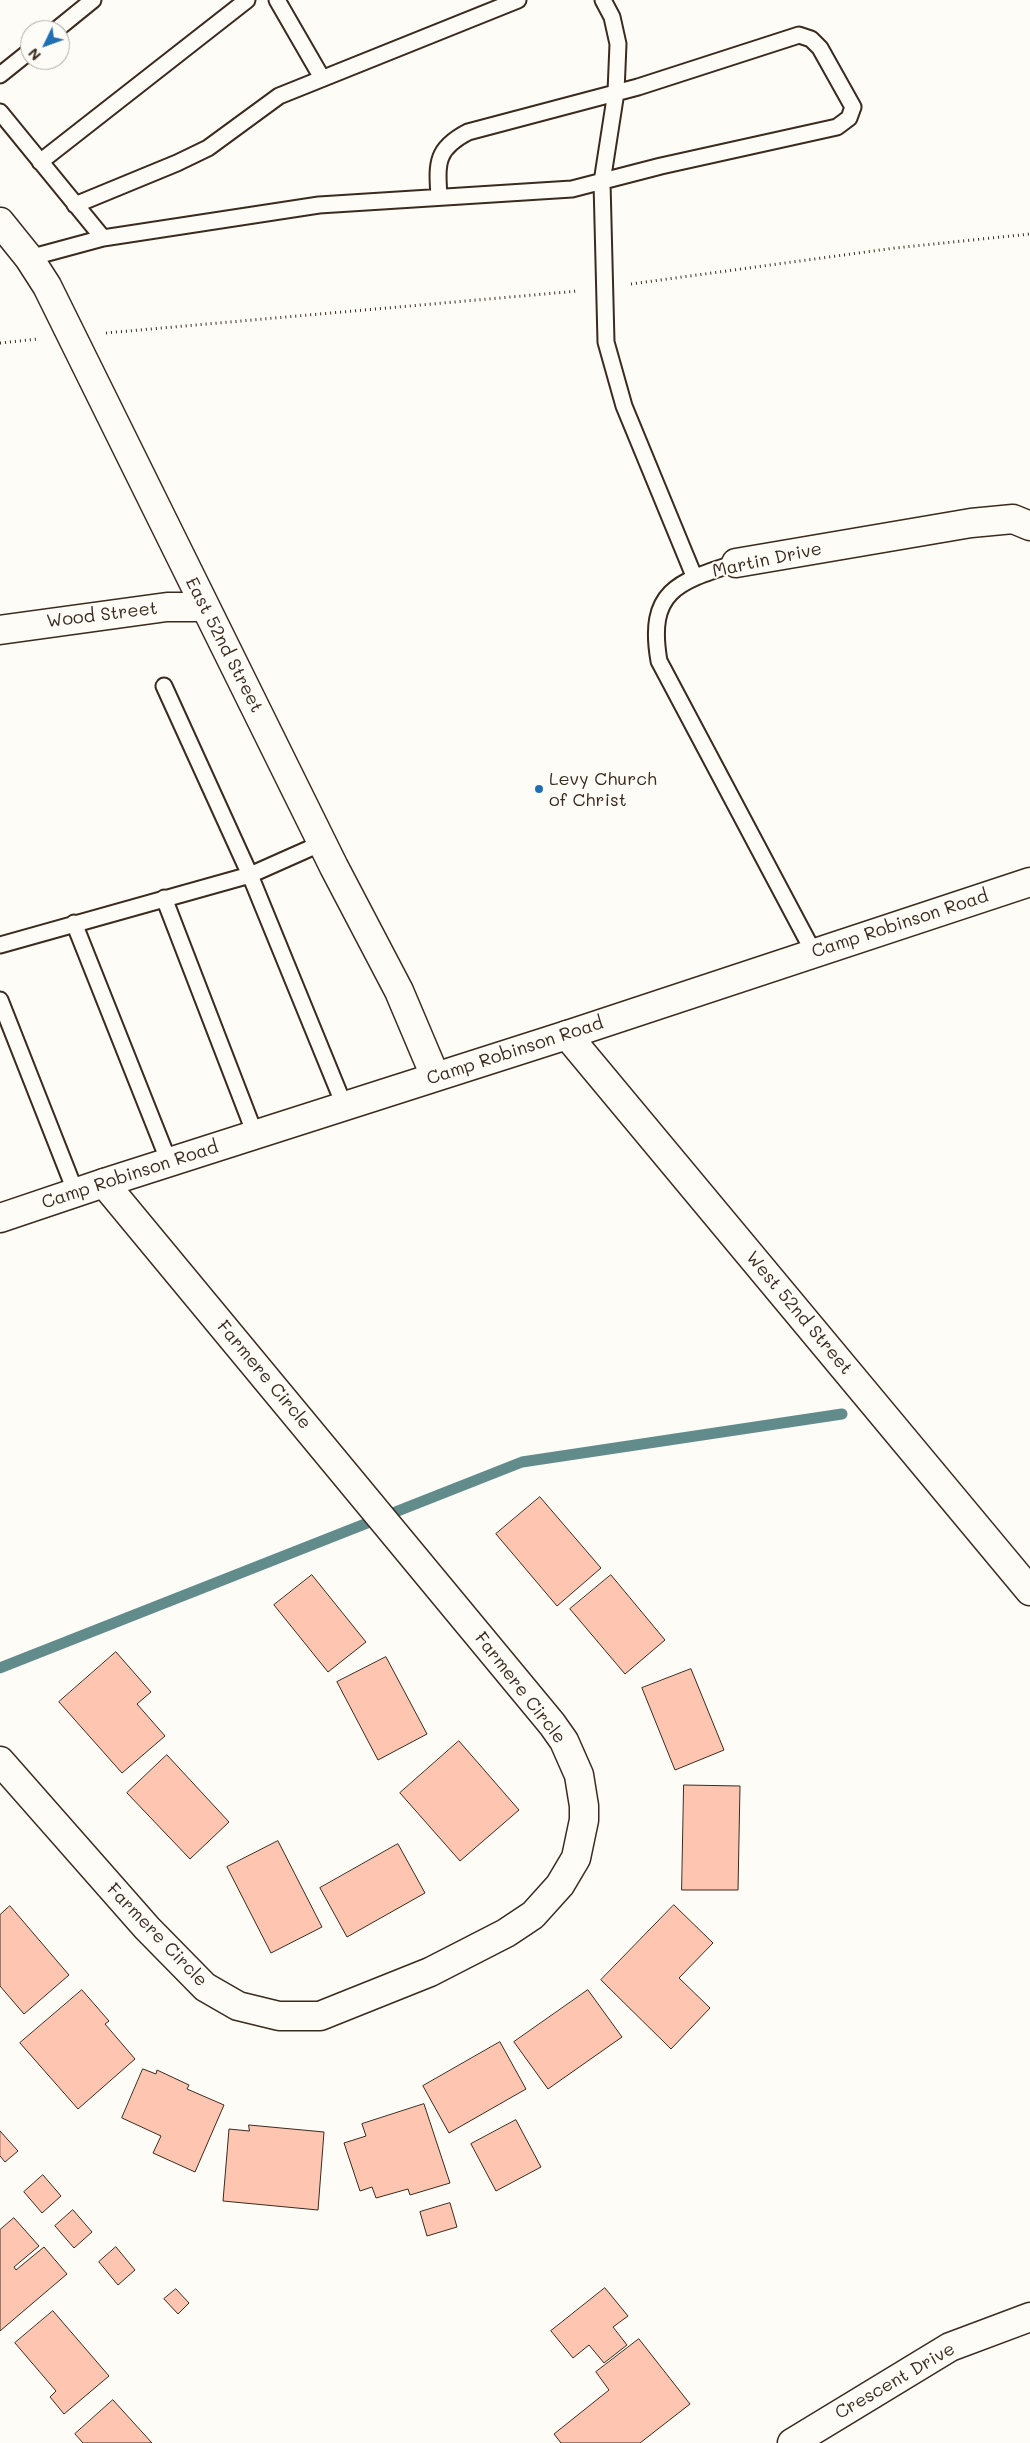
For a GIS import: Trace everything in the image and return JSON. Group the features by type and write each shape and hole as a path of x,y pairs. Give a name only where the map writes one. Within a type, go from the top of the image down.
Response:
{"street":[{"name":"East 52nd Street","path":"0,222 29,258 47,286 204,607 322,842 400,991 435,1076"},
{"name":"Martin Drive","path":"736,564 971,523 1013,519 1030,526"},
{"name":"Wood Street","path":"0,630 167,607 204,607"},
{"name":"Camp Robinson Road","path":"0,1218 104,1182 567,1035 1030,882"},
{"name":"West 52nd Street","path":"567,1035 1030,1591"},
{"name":"Farmere Circle","path":"0,1760 147,1928 205,1987 238,2006 279,2016 320,2016 430,1972 506,1932 538,1909 560,1885 576,1858 584,1820 580,1775 564,1741 552,1724 104,1182"},
{"name":"Crescent Drive","path":"792,2443 950,2347 1030,2317"}],"lane":[{"path":"68,20 93,0"},
{"path":"40,162 247,0"},
{"path":"278,0 322,78"},
{"path":"75,205 177,163 208,148 279,96 518,0"},
{"path":"603,0 612,17 618,44 616,92 602,182 606,342 624,406 694,576"},
{"path":"29,258 103,238 319,205 439,198 572,189 661,166 837,127 849,118 853,107 820,48 811,39 800,36 616,92 468,132 453,140 443,151 437,163 439,198"},
{"path":"0,75 20,59"},
{"path":"0,112 103,238"},
{"name":"Martin Drive","path":"736,564 694,576 672,590 659,610 655,637 659,661 814,953"},
{"path":"164,686 250,875 344,1105"},
{"path":"0,945 250,875 322,842"},
{"path":"164,898 255,1134"},
{"path":"74,923 169,1162"},
{"path":"0,1000 76,1193"}],"path":[{"path":"0,343 606,288 895,248 1030,234"}],"building":[{"path":"540,1497 601,1568 557,1606 496,1534"},
{"path":"312,1575 366,1642 328,1672 274,1605"},
{"path":"611,1575 665,1640 625,1674 570,1609"},
{"path":"116,1652 151,1692 137,1704 165,1736 122,1773 59,1702"},
{"path":"386,1657 427,1734 378,1760 337,1682"},
{"path":"691,1669 724,1750 675,1770 642,1688"},
{"path":"459,1741 519,1810 460,1861 400,1793"},
{"path":"167,1755 229,1822 190,1859 127,1793"},
{"path":"684,1785 740,1786 738,1890 682,1890"},
{"path":"278,1841 322,1927 271,1953 227,1867"},
{"path":"398,1844 425,1893 347,1937 320,1888"},
{"path":"674,1905 713,1943 679,1978 710,2008 671,2049 601,1980"},
{"path":"10,1906 69,1975 24,2014 0,1986 0,1915"},
{"path":"82,1990 109,2021 105,2024 135,2059 78,2109 20,2043"},
{"path":"588,1990 622,2037 548,2089 514,2042"},
{"path":"500,2042 526,2089 449,2133 423,2086"},
{"path":"143,2069 156,2074 157,2070 189,2085 187,2089 224,2105 195,2172 153,2153 161,2136 122,2118"},
{"path":"424,2104 450,2183 410,2195 408,2189 376,2198 372,2187 360,2191 344,2143 366,2136 362,2124"},
{"path":"516,2120 541,2167 496,2191 471,2144"},
{"path":"249,2125 324,2132 318,2210 223,2201 229,2129 249,2131"},
{"path":"0,2131 18,2151 5,2162 0,2156"},
{"path":"43,2175 61,2196 42,2213 24,2192"},
{"path":"450,2203 457,2227 427,2236 420,2212"},
{"path":"73,2210 92,2232 74,2248 55,2226"},
{"path":"14,2218 39,2246 14,2267 16,2270 44,2247 67,2274 0,2331 0,2230"},
{"path":"116,2247 135,2270 118,2285 99,2262"},
{"path":"605,2288 628,2316 613,2327 627,2345 604,2363 589,2345 573,2358 551,2331"},
{"path":"176,2289 189,2303 178,2314 164,2299"},
{"path":"53,2311 109,2376 64,2414 50,2397 56,2391 15,2343"},
{"path":"639,2339 690,2404 640,2443 561,2443 554,2434 609,2390 596,2372"},
{"path":"113,2400 152,2443 83,2443 75,2434"}],"waterway":[{"path":"0,1668 522,1462 842,1414"}],"place":[{"name":"Levy Church of Christ","path":"539,789"}]}
